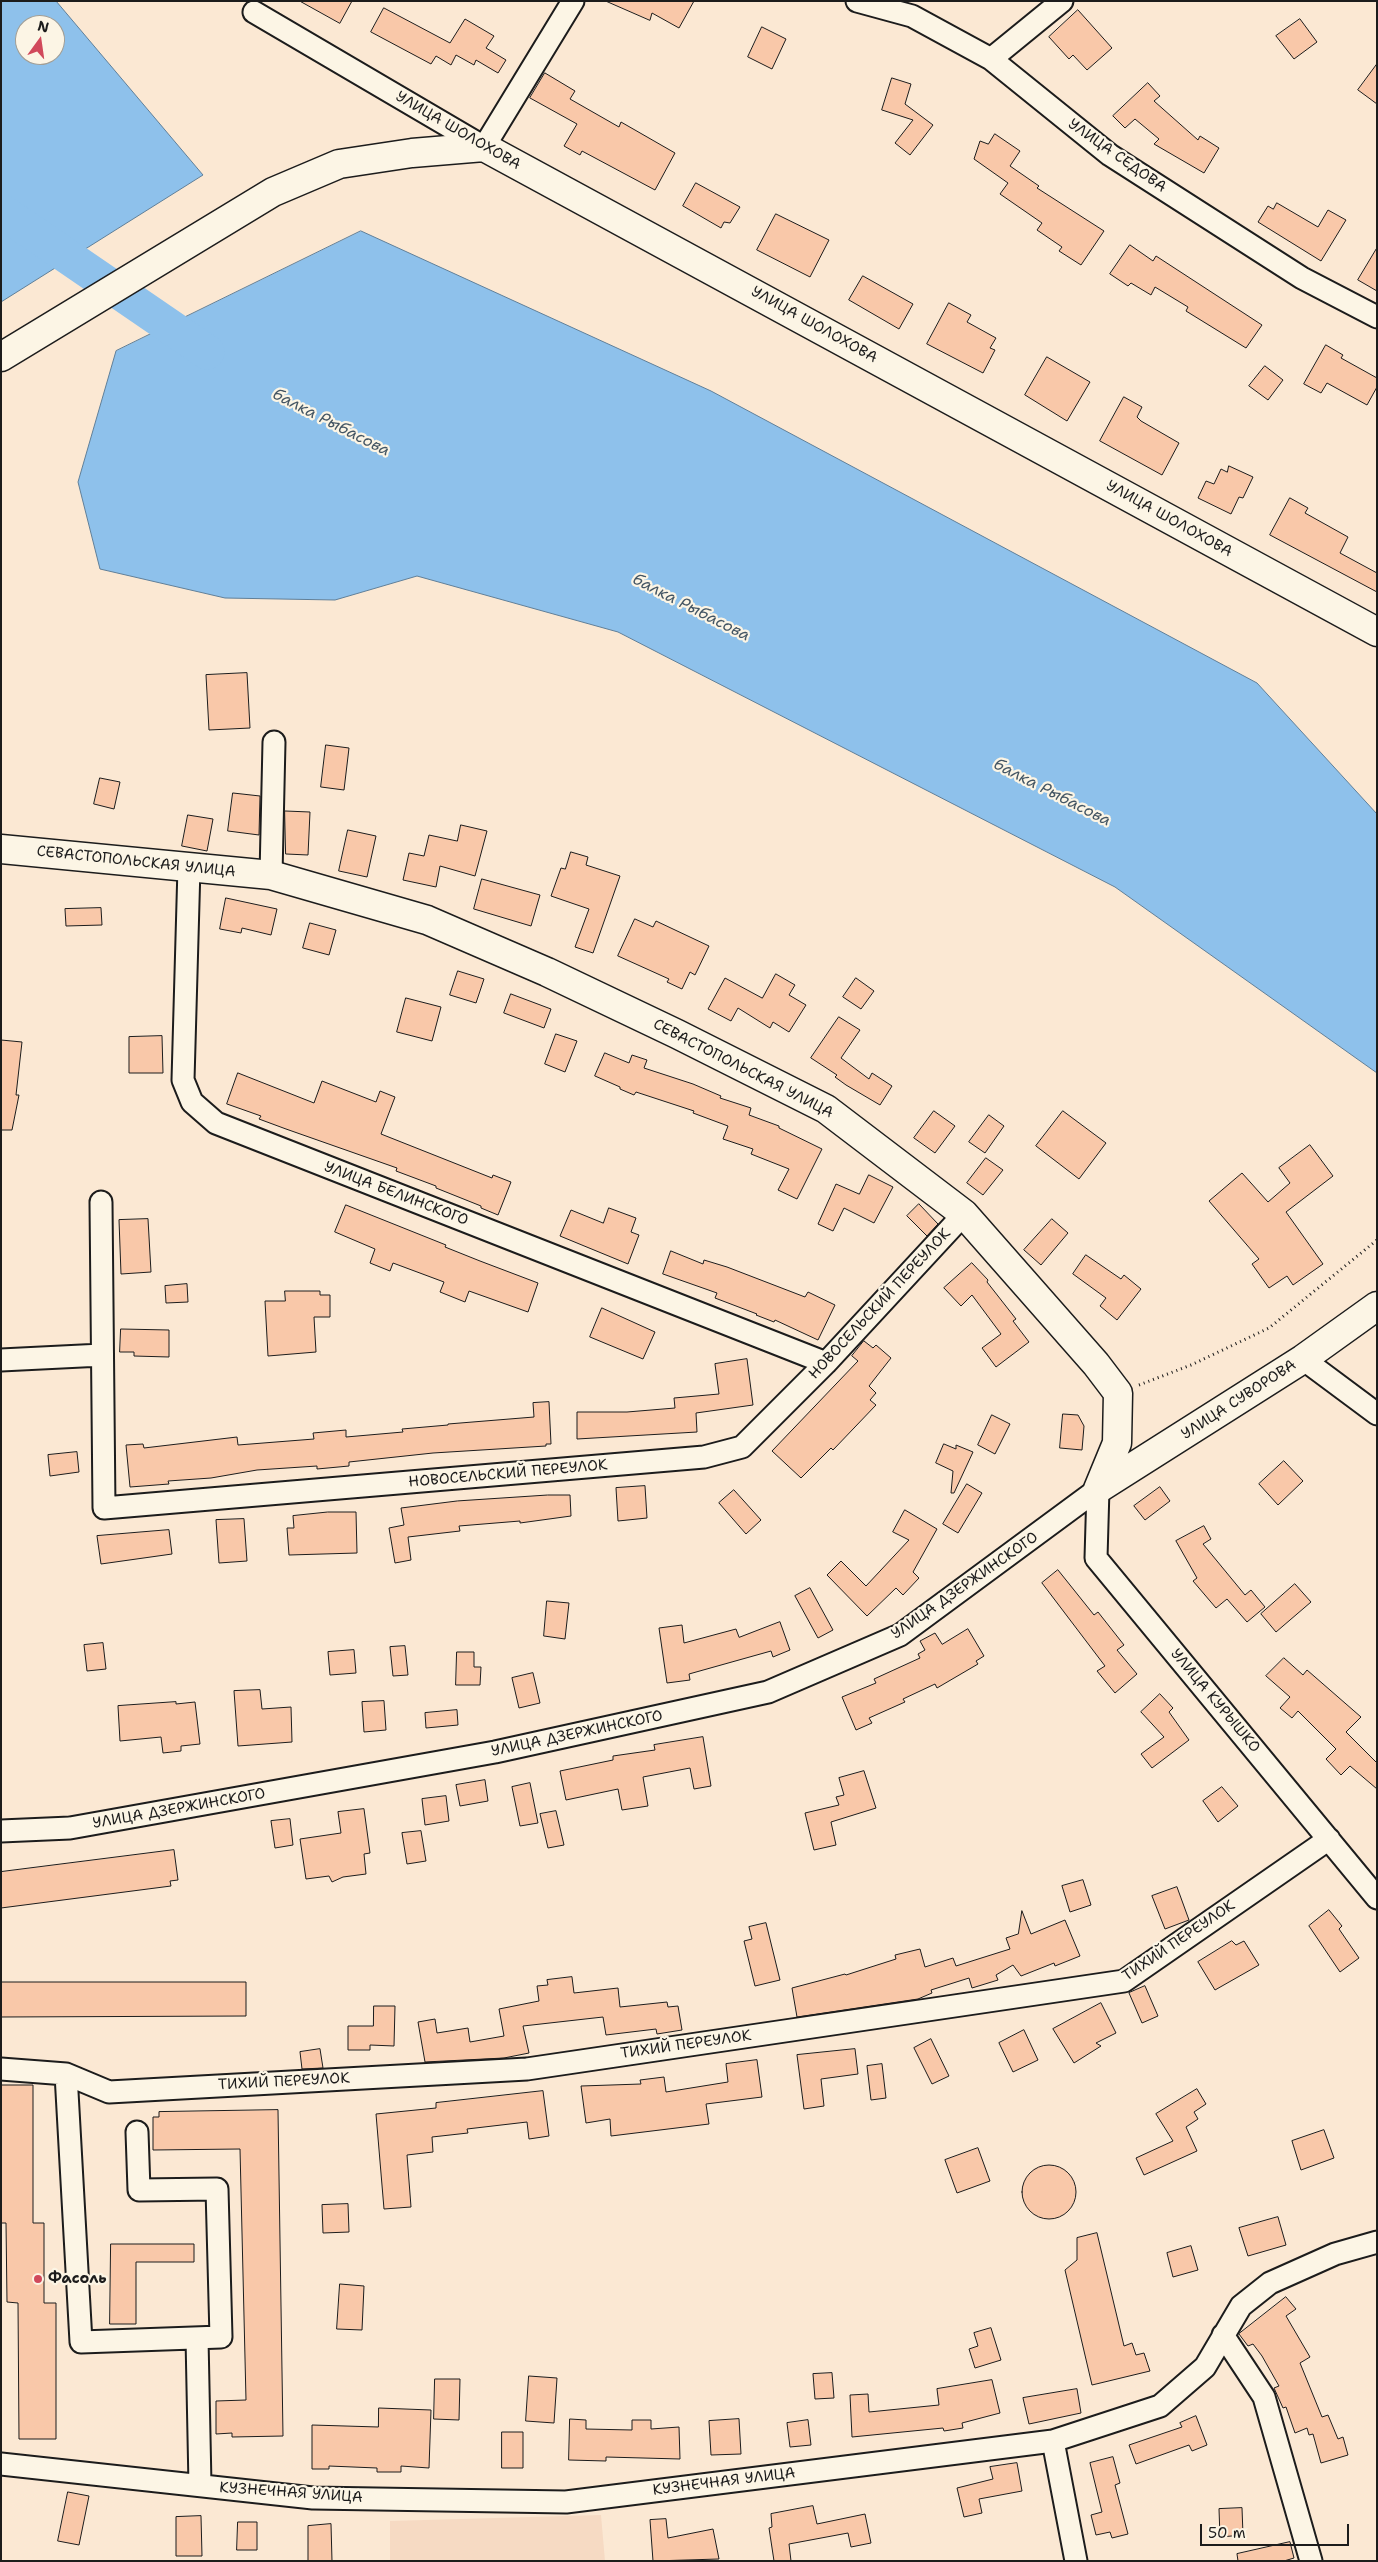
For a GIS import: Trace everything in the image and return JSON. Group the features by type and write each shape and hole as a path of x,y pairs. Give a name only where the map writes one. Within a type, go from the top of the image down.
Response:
{"main road":[{"path":"1,357 273,192 339,164 412,152 484,147"},
{"name":"УЛИЦА ШОЛОХОВА","path":"484,147 1377,632"},
{"name":"СЕВАСТОПОЛЬСКАЯ УЛИЦА","path":"1,848 271,875 427,920 547,972 677,1034 826,1109 964,1214 1096,1364 1118,1393"},
{"name":"УЛИЦА СУВОРОВА","path":"1098,1490 1304,1359 1377,1306"},
{"path":"1098,1490 1117,1443 1118,1393"}],"street":[{"path":"484,147 573,1"},
{"name":"УЛИЦА СЕДОВА","path":"857,1 911,8 991,60 1110,154 1302,278 1377,317"},
{"path":"991,60 1062,1"},
{"name":"УЛИЦА ШОЛОХОВА","path":"254,12 484,147"},
{"path":"271,875 274,742"},
{"name":"УЛИЦА БЕЛИНСКОГО","path":"190,867 183,1080 192,1102 216,1123 826,1363"},
{"name":"НОВОСЕЛЬСКИЙ ПЕРЕУЛОК","path":"101,1202 104,1508 704,1457 742,1447 826,1363 964,1214"},
{"path":"1,1360 102,1355"},
{"path":"1304,1359 1377,1414"},
{"name":"УЛИЦА ДЗЕРЖИНСКОГО","path":"1,1831 70,1828 495,1752 768,1692 900,1635 1098,1490"},
{"name":"УЛИЦА КУРЫШКО","path":"1098,1490 1096,1558 1377,1898"},
{"name":"ТИХИЙ ПЕРЕУЛОК","path":"1,2069 66,2074 109,2092 527,2069 1124,1981 1329,1839"},
{"path":"66,2074 81,2342 221,2337 216,2189 139,2190 137,2132"},
{"name":"КУЗНЕЧНАЯ УЛИЦА","path":"1,2464 313,2498 566,2502 1053,2441 1160,2406 1205,2367 1242,2306 1270,2283 1335,2254 1377,2242"},
{"path":"1223,2335 1264,2397 1311,2561"},
{"path":"196,2338 200,2485"},
{"path":"1053,2441 1076,2561"}],"path":[{"path":"1118,1393 1191,1365 1269,1328 1377,1240"}],"shaded area":[{"path":"601,2515 605,2561 390,2561 390,2521"}],"water":[{"path":"1,1 56,1 203,175 1,302"},
{"path":"361,231 711,391 1257,683 1377,814 1377,1073 1115,887 618,632 417,576 335,600 225,598 100,569 78,482 116,351"}],"building":[{"path":"300,1 352,1 340,23"},
{"path":"606,1 694,1 679,28 652,13 650,20"},
{"path":"384,8 450,43 465,19 494,36 486,48 506,60 498,73 476,60 474,65 456,55 451,65 436,56 431,64 371,32"},
{"path":"1078,10 1112,48 1087,70 1073,55 1069,59 1049,37"},
{"path":"1300,19 1317,42 1294,59 1276,36"},
{"path":"762,27 786,39 772,69 748,57"},
{"path":"1377,64 1377,104 1358,90"},
{"path":"545,73 575,91 570,99 619,127 621,122 675,153 655,190 582,151 580,155 564,146 577,124 530,98"},
{"path":"892,78 911,84 905,104 933,125 910,155 895,143 913,120 882,110"},
{"path":"1148,83 1160,96 1154,101 1198,140 1200,136 1219,148 1204,173 1154,144 1159,139 1135,119 1125,128 1113,116"},
{"path":"995,134 1020,151 1010,166 1039,186 1037,188 1104,231 1081,265 1059,251 1062,247 1037,230 1042,223 1000,194 1008,183 974,159 980,141 988,144"},
{"path":"696,183 740,207 730,223 724,222 721,228 683,206"},
{"path":"1277,203 1318,227 1328,210 1346,220 1321,261 1258,222 1268,206 1273,209"},
{"path":"776,214 829,240 810,277 757,250"},
{"path":"1130,245 1153,261 1156,256 1262,325 1246,348 1186,311 1188,307 1155,287 1151,295 1131,283 1128,286 1110,274"},
{"path":"1377,248 1377,291 1358,280"},
{"path":"863,276 913,304 899,329 849,300"},
{"path":"949,303 971,315 967,322 996,338 990,348 995,350 983,373 927,344"},
{"path":"1326,345 1343,355 1341,358 1377,378 1377,387 1367,405 1327,383 1321,393 1304,384"},
{"path":"1047,357 1090,382 1067,421 1025,395"},
{"path":"1265,366 1283,380 1268,400 1249,386"},
{"path":"1124,397 1142,407 1137,417 1141,421 1179,443 1162,475 1100,441"},
{"path":"1229,466 1253,477 1243,498 1239,497 1231,514 1198,498 1206,481 1214,484 1221,469 1227,472"},
{"path":"1290,498 1308,508 1305,513 1348,537 1340,553 1377,573 1377,592 1270,535"},
{"path":"247,673 250,728 209,730 206,675"},
{"path":"326,745 349,748 344,790 321,787"},
{"path":"100,778 120,782 114,809 94,804"},
{"path":"233,793 260,796 259,835 228,831"},
{"path":"285,811 310,812 308,855 286,854"},
{"path":"188,815 213,819 207,851 182,846"},
{"path":"461,825 487,831 475,876 440,866 436,887 403,880 409,853 424,856 429,835 457,841"},
{"path":"348,830 376,836 367,877 339,871"},
{"path":"571,852 588,857 586,865 620,876 593,953 575,947 589,909 551,896 561,868 565,869"},
{"path":"482,879 540,895 531,926 474,909"},
{"path":"226,898 277,909 271,935 242,928 241,933 220,929"},
{"path":"101,908 102,925 66,926 65,909"},
{"path":"635,919 653,927 656,921 709,946 695,975 690,972 682,989 667,982 669,979 618,956"},
{"path":"310,923 336,930 329,955 303,948"},
{"path":"458,971 484,979 476,1003 450,995"},
{"path":"776,974 795,985 789,995 806,1005 789,1032 773,1022 770,1028 738,1008 731,1021 708,1009 725,978 762,998"},
{"path":"856,978 874,991 861,1009 843,997"},
{"path":"511,994 551,1009 544,1028 504,1013"},
{"path":"406,998 441,1007 432,1041 397,1032"},
{"path":"839,1017 860,1030 841,1058 869,1079 872,1073 892,1086 880,1105 846,1085 835,1077 837,1075 811,1058"},
{"path":"556,1034 577,1041 565,1072 545,1064"},
{"path":"162,1036 163,1073 129,1073 129,1037"},
{"path":"1,1040 22,1042 16,1095 19,1095 12,1130 1,1130"},
{"path":"605,1053 629,1063 632,1055 647,1060 644,1068 693,1084 721,1096 720,1098 751,1108 749,1115 779,1126 779,1128 822,1149 797,1199 778,1190 789,1169 751,1154 753,1149 723,1139 728,1126 693,1113 694,1111 636,1092 634,1095 595,1076"},
{"path":"238,1073 314,1103 322,1081 376,1102 380,1091 395,1097 381,1134 492,1178 493,1175 511,1182 498,1215 436,1188 436,1186 396,1171 397,1168 259,1119 261,1116 227,1104"},
{"path":"934,1111 955,1126 935,1153 914,1138"},
{"path":"1063,1111 1106,1143 1079,1179 1036,1146"},
{"path":"989,1115 1004,1126 985,1153 969,1142"},
{"path":"1310,1145 1333,1176 1286,1212 1323,1264 1293,1285 1287,1276 1269,1288 1252,1264 1259,1259 1209,1201 1242,1173 1268,1202 1290,1183 1279,1168"},
{"path":"986,1158 1003,1170 983,1195 967,1183"},
{"path":"869,1175 893,1187 874,1223 844,1208 833,1231 818,1224 836,1184 859,1194"},
{"path":"919,1204 938,1224 927,1236 907,1216"},
{"path":"346,1205 446,1245 445,1247 538,1283 528,1312 469,1291 465,1302 440,1292 444,1282 393,1263 390,1271 370,1263 375,1249 335,1232"},
{"path":"609,1208 636,1218 631,1232 639,1235 628,1264 560,1236 571,1210 603,1223"},
{"path":"148,1219 151,1272 121,1274 119,1220"},
{"path":"1052,1219 1068,1233 1041,1265 1024,1250"},
{"path":"671,1251 703,1264 704,1260 727,1267 805,1297 808,1292 835,1305 818,1340 775,1320 774,1322 715,1298 717,1293 663,1274"},
{"path":"1086,1255 1121,1279 1124,1275 1141,1289 1117,1320 1100,1306 1106,1298 1073,1274"},
{"path":"972,1263 988,1280 987,1282 1016,1319 1013,1321 1029,1342 996,1367 982,1348 1001,1334 972,1295 961,1306 944,1288"},
{"path":"187,1284 188,1302 166,1303 165,1286"},
{"path":"285,1291 320,1291 320,1295 330,1295 330,1317 314,1317 316,1352 268,1356 265,1301 285,1301"},
{"path":"602,1308 655,1332 643,1359 590,1337"},
{"path":"121,1329 169,1330 169,1357 134,1356 134,1352 120,1352"},
{"path":"864,1341 873,1348 876,1345 891,1358 869,1386 876,1393 870,1400 876,1405 833,1450 831,1448 801,1478 772,1451 858,1361 852,1356"},
{"path":"747,1359 753,1405 696,1413 697,1432 577,1439 577,1412 627,1412 675,1408 674,1398 719,1394 715,1364"},
{"path":"549,1402 551,1444 546,1444 546,1446 433,1453 349,1462 349,1466 317,1469 317,1466 257,1470 211,1478 168,1481 169,1484 130,1487 126,1445 143,1444 144,1448 237,1437 238,1445 314,1439 313,1433 346,1430 346,1437 403,1432 402,1429 534,1417 533,1403"},
{"path":"1063,1414 1078,1415 1084,1426 1082,1450 1060,1448"},
{"path":"992,1415 1010,1424 995,1454 978,1445"},
{"path":"944,1444 956,1449 956,1445 973,1452 954,1493 951,1493 953,1471 936,1463"},
{"path":"77,1452 79,1472 50,1476 48,1455"},
{"path":"1284,1461 1303,1481 1278,1505 1259,1484"},
{"path":"967,1484 982,1493 958,1533 943,1524"},
{"path":"645,1486 647,1518 618,1521 616,1488"},
{"path":"1160,1487 1170,1501 1145,1520 1134,1506"},
{"path":"734,1490 761,1520 746,1534 719,1503"},
{"path":"570,1495 571,1516 520,1523 520,1521 459,1526 460,1531 408,1537 411,1560 395,1563 389,1528 404,1525 401,1508 457,1501"},
{"path":"905,1510 937,1529 913,1572 919,1578 903,1595 896,1588 867,1616 827,1575 841,1561 866,1586 909,1540 893,1532"},
{"path":"328,1512 356,1512 357,1553 289,1555 287,1528 294,1528 293,1516"},
{"path":"244,1519 247,1561 219,1563 216,1520"},
{"path":"1204,1526 1211,1539 1203,1544 1245,1595 1251,1590 1265,1607 1247,1622 1227,1599 1216,1608 1193,1581 1197,1578 1176,1541"},
{"path":"169,1530 172,1554 101,1564 97,1536"},
{"path":"1058,1570 1094,1615 1098,1612 1124,1645 1117,1650 1137,1674 1115,1693 1097,1671 1105,1666 1042,1583"},
{"path":"1295,1584 1311,1602 1276,1632 1261,1614"},
{"path":"810,1588 833,1630 818,1638 795,1596"},
{"path":"547,1601 569,1603 565,1639 544,1636"},
{"path":"780,1622 790,1650 773,1657 771,1651 689,1674 690,1680 667,1683 659,1628 682,1625 684,1643 736,1629 739,1637"},
{"path":"968,1629 984,1656 976,1661 978,1664 937,1688 935,1684 903,1699 905,1702 869,1718 872,1723 856,1730 842,1697 876,1683 874,1679 920,1658 918,1654 925,1650 920,1641 935,1633 942,1644"},
{"path":"103,1643 106,1669 87,1671 84,1645"},
{"path":"405,1646 408,1675 393,1676 390,1647"},
{"path":"354,1650 356,1673 330,1675 328,1652"},
{"path":"457,1652 474,1652 474,1667 481,1667 480,1685 456,1685"},
{"path":"1284,1658 1303,1675 1307,1670 1361,1717 1346,1732 1377,1763 1377,1789 1350,1766 1341,1775 1326,1759 1336,1749 1298,1711 1292,1718 1280,1708 1290,1697 1266,1676"},
{"path":"533,1673 540,1703 519,1708 512,1678"},
{"path":"260,1690 262,1709 291,1707 292,1742 238,1746 234,1691"},
{"path":"1160,1694 1173,1708 1169,1712 1189,1740 1152,1768 1141,1754 1164,1737 1141,1712"},
{"path":"384,1701 386,1730 364,1732 362,1702"},
{"path":"176,1702 176,1704 195,1702 200,1744 181,1746 181,1751 163,1753 161,1737 120,1741 118,1706"},
{"path":"457,1710 458,1725 426,1728 425,1713"},
{"path":"703,1737 711,1786 694,1789 690,1768 643,1777 648,1806 622,1810 618,1789 566,1800 560,1771 613,1760 613,1756 655,1750 654,1745"},
{"path":"864,1771 876,1808 831,1822 836,1845 814,1850 805,1813 839,1805 836,1797 844,1795 839,1778"},
{"path":"485,1780 488,1801 460,1806 456,1785"},
{"path":"530,1783 538,1823 520,1826 512,1787"},
{"path":"1222,1787 1238,1806 1218,1822 1203,1801"},
{"path":"446,1796 449,1821 425,1825 422,1799"},
{"path":"364,1809 370,1853 364,1854 366,1874 343,1877 332,1882 329,1876 306,1879 300,1839 341,1833 338,1812"},
{"path":"556,1811 564,1845 548,1848 540,1814"},
{"path":"290,1819 293,1845 275,1848 271,1821"},
{"path":"421,1831 426,1861 407,1864 402,1833"},
{"path":"174,1850 178,1880 170,1881 171,1886 1,1908 1,1872"},
{"path":"1083,1880 1091,1905 1070,1912 1062,1886"},
{"path":"1177,1887 1189,1920 1165,1929 1152,1896"},
{"path":"1329,1910 1342,1926 1339,1929 1359,1958 1340,1972 1309,1926"},
{"path":"1022,1911 1031,1934 1065,1920 1080,1956 1055,1966 1054,1963 1021,1976 1013,1965 996,1975 998,1980 972,1988 969,1978 931,1990 932,1993 918,1999 797,2017 792,1988 846,1975 896,1959 895,1955 920,1949 925,1967 953,1958 956,1966 1010,1949 1006,1938 1018,1934"},
{"path":"766,1923 780,1980 755,1986 744,1941 752,1939 749,1927"},
{"path":"1232,1941 1236,1945 1244,1941 1259,1965 1215,1990 1198,1962"},
{"path":"572,1977 574,1993 618,1988 620,2007 667,2002 668,2007 678,2006 682,2030 657,2034 656,2029 606,2035 603,2017 523,2026 529,2053 504,2058 425,2062 418,2022 435,2019 437,2033 468,2028 470,2042 504,2036 499,2009 539,2001 537,1986 548,1985 547,1980"},
{"path":"1,1982 246,1982 246,2016 1,2017"},
{"path":"1145,1986 1158,2016 1142,2023 1129,1993"},
{"path":"1101,2003 1116,2033 1096,2043 1101,2046 1074,2063 1053,2029"},
{"path":"374,2006 395,2006 394,2046 370,2045 370,2050 348,2050 348,2026 373,2026"},
{"path":"1024,2030 1038,2060 1013,2072 999,2043"},
{"path":"931,2039 949,2076 932,2084 914,2048"},
{"path":"320,2049 323,2068 302,2069 300,2052"},
{"path":"855,2049 858,2074 821,2079 824,2106 804,2109 797,2055"},
{"path":"757,2060 762,2097 706,2104 709,2124 611,2136 610,2119 586,2123 581,2086 641,2084 640,2080 664,2077 666,2092 728,2082 726,2064"},
{"path":"882,2064 886,2098 871,2100 867,2066"},
{"path":"1,2085 33,2085 33,2223 44,2223 44,2303 56,2303 56,2439 19,2439 18,2303 7,2302 6,2223 1,2223"},
{"path":"1197,2089 1206,2104 1194,2112 1198,2119 1186,2127 1197,2151 1144,2175 1136,2158 1173,2141 1156,2114"},
{"path":"543,2091 549,2136 529,2139 527,2122 467,2129 468,2133 432,2137 433,2152 407,2155 411,2207 384,2209 376,2114 436,2108 436,2103"},
{"path":"278,2110 283,2436 232,2437 232,2433 216,2434 216,2401 246,2400 240,2149 153,2150 153,2117 159,2117 159,2112"},
{"path":"1324,2130 1334,2158 1301,2170 1292,2141"},
{"path":"978,2148 990,2181 957,2193 945,2160"},
{"path":"1044,2165 1054,2165 1064,2169 1072,2177 1076,2192 1072,2207 1064,2215 1054,2219 1044,2219 1034,2215 1026,2207 1022,2197 1022,2187 1026,2177 1034,2169"},
{"path":"348,2204 349,2232 323,2233 322,2205"},
{"path":"1278,2217 1286,2245 1248,2256 1239,2228"},
{"path":"1097,2233 1124,2346 1132,2343 1136,2355 1144,2353 1150,2371 1092,2385 1065,2270 1077,2260 1077,2238"},
{"path":"111,2244 194,2244 194,2262 136,2262 136,2324 110,2324"},
{"path":"1191,2246 1198,2270 1173,2277 1167,2253"},
{"path":"340,2284 364,2286 362,2330 337,2329"},
{"path":"1286,2297 1296,2309 1286,2316 1310,2357 1300,2363 1322,2417 1328,2415 1338,2439 1343,2437 1348,2455 1321,2463 1313,2434 1309,2435 1307,2428 1295,2433 1286,2407 1283,2408 1274,2388 1279,2386 1253,2344 1248,2346 1239,2334"},
{"path":"991,2328 1001,2360 975,2368 969,2349 978,2346 974,2333"},
{"path":"832,2373 834,2398 815,2399 813,2374"},
{"path":"529,2376 557,2378 554,2423 526,2421"},
{"path":"435,2379 460,2379 459,2420 434,2419"},
{"path":"992,2380 1000,2413 962,2423 963,2428 944,2431 943,2428 852,2437 850,2395 868,2394 869,2412 939,2405 937,2389"},
{"path":"1077,2389 1081,2413 1029,2424 1023,2398"},
{"path":"379,2408 431,2410 429,2468 401,2466 401,2472 377,2472 377,2468 329,2466 329,2469 312,2469 312,2425 378,2427"},
{"path":"1196,2416 1207,2445 1192,2451 1189,2445 1136,2464 1129,2445 1182,2427 1180,2423"},
{"path":"570,2419 586,2420 586,2429 632,2430 632,2420 651,2420 651,2429 679,2427 680,2459 606,2457 606,2461 569,2460"},
{"path":"739,2419 741,2454 711,2455 709,2421"},
{"path":"808,2420 811,2445 790,2447 787,2423"},
{"path":"502,2432 523,2432 523,2468 502,2468"},
{"path":"1113,2457 1120,2483 1115,2485 1128,2534 1112,2538 1110,2532 1096,2535 1091,2515 1102,2512 1090,2463"},
{"path":"1017,2463 1022,2491 979,2499 982,2513 964,2517 957,2488 993,2479 990,2467"},
{"path":"68,2492 89,2496 79,2545 58,2541"},
{"path":"813,2506 817,2524 865,2514 871,2543 851,2547 848,2533 789,2544 791,2561 774,2561 769,2528 772,2527 771,2514"},
{"path":"1242,2508 1243,2535 1220,2537 1219,2509"},
{"path":"201,2516 202,2556 176,2556 176,2517"},
{"path":"666,2519 668,2538 713,2529 719,2559 653,2561 650,2520"},
{"path":"238,2522 257,2522 257,2550 237,2550"},
{"path":"331,2524 332,2561 308,2561 308,2526"},
{"path":"1290,2542 1294,2558 1284,2561 1238,2561 1237,2554"}],"waterway":[{"name":"балка Рыбасова","path":"1,211 207,352"}],"place":[{"name":"Фасоль","path":"38,2279"}]}
